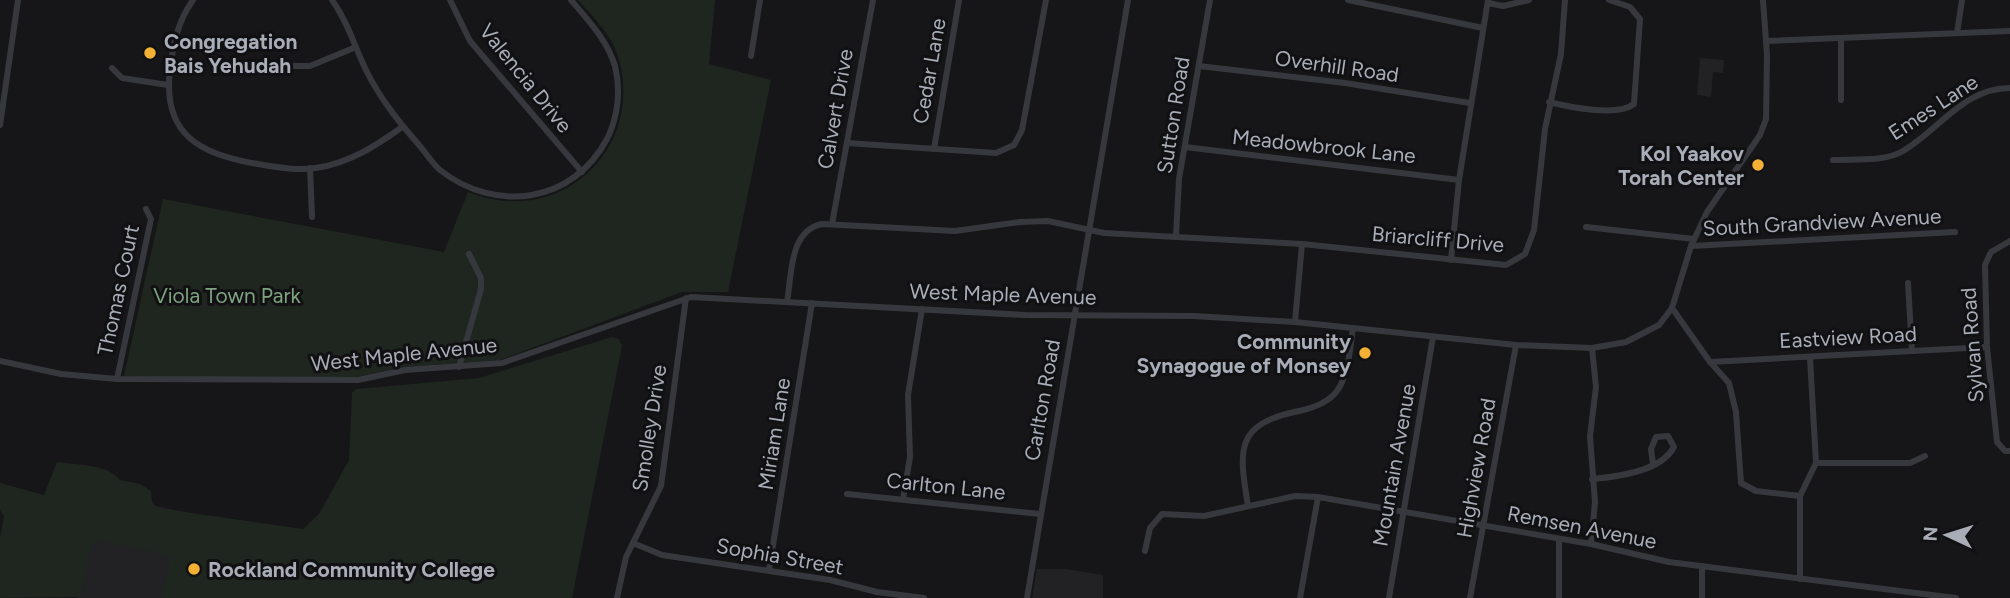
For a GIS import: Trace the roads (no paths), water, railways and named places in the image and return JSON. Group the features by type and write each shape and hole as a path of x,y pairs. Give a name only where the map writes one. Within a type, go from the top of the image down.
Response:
{"street":[{"path":"0,125 18,0"},
{"path":"193,0 178,26 168,85 171,109 182,129 207,152 267,166 310,168 346,161 375,147 402,127"},
{"path":"332,0 342,14 382,99 437,168 461,184 482,193 525,198 560,188 582,172 598,155 612,128 618,107 618,88 608,47 571,0"},
{"name":"Valencia Drive","path":"450,0 470,41 582,172"},
{"path":"751,56 760,0"},
{"name":"Calvert Drive","path":"832,224 873,0"},
{"name":"Cedar Lane","path":"934,149 959,0"},
{"path":"847,143 996,153 1014,145 1023,130 1046,0"},
{"name":"Carlton Road","path":"1027,598 1128,0"},
{"name":"Sutton Road","path":"1176,236 1185,147 1210,0"},
{"path":"1348,0 1483,28"},
{"path":"1451,260 1470,103 1488,1 1503,6 1529,0"},
{"name":"Briarcliff Drive","path":"832,224 954,232 1020,222 1048,221 1088,230 1302,244 1506,265 1525,254 1534,230 1549,102 1561,54 1565,0"},
{"path":"1549,102 1572,107 1621,110 1634,104 1640,19 1630,7 1609,0"},
{"name":"West Maple Avenue","path":"0,361 61,374 117,379 332,382 405,370 502,363 686,298 1074,316 1194,316 1295,322 1516,345 1592,348 1639,338 1659,325 1672,308 1693,242 1707,212 1760,135 1766,119 1763,0"},
{"path":"1958,33 1962,0"},
{"path":"1766,41 2010,31"},
{"path":"1841,38 1841,100"},
{"path":"294,66 310,65 356,47"},
{"name":"Overhill Road","path":"1199,66 1345,83 1470,103"},
{"path":"111,68 122,78 168,85"},
{"name":"Emes Lane","path":"1833,160 1881,158 1902,152 1974,97 1994,88 2010,88"},
{"name":"Meadowbrook Lane","path":"1185,147 1459,180"},
{"path":"310,168 312,218"},
{"name":"Thomas Court","path":"117,379 151,219 146,209"},
{"path":"787,302 796,249 801,236 814,227 832,224"},
{"name":"South Grandview Avenue","path":"1586,227 1693,242 1955,232"},
{"name":"Sylvan Road","path":"2010,241 1991,252 1985,265 1987,347 1997,442 2005,451 2010,451"},
{"path":"1295,322 1302,244"},
{"path":"458,367 481,289 481,278 469,254"},
{"path":"1908,283 1912,351"},
{"name":"Smolley Drive","path":"617,598 626,556 661,486 686,298"},
{"name":"Miriam Lane","path":"769,570 812,303"},
{"path":"1672,308 1710,362 1729,383 1734,399 1741,483 1756,491 1800,496"},
{"path":"903,499 910,457 908,395 922,309"},
{"path":"1248,506 1241,467 1243,450 1249,435 1268,418 1309,409 1336,392 1343,379 1353,328"},
{"name":"Mountain Avenue","path":"1389,598 1433,338"},
{"name":"Highview Road","path":"1470,598 1516,345"},
{"name":"Eastview Road","path":"1710,362 1987,347"},
{"path":"1591,544 1595,502 1590,436 1596,387 1592,348"},
{"path":"1800,579 1800,496 1816,463 1810,358"},
{"path":"1592,479 1622,477 1653,464 1671,453 1673,441 1668,436 1656,437 1653,442 1653,464"},
{"path":"1816,463 1910,463 1925,456"},
{"name":"Carlton Lane","path":"847,494 1040,514"},
{"name":"Remsen Avenue","path":"1145,551 1150,528 1162,514 1204,516 1295,496 1318,497 1702,566 1956,598"},
{"path":"1300,598 1318,497"},
{"path":"1559,539 1559,598"},
{"name":"Sophia Street","path":"633,542 662,555 769,570 924,598"},
{"path":"1702,566 1702,598"}],"place":[{"name":"Congregation Bais Yehudah","path":"150,53"},
{"name":"Kol Yaakov Torah Center","path":"1758,165"},
{"name":"Community Synagogue of Monsey","path":"1365,353"},
{"name":"Rockland Community College","path":"194,569"}],"park label":[{"name":"Viola Town Park","path":"227,295"}]}
